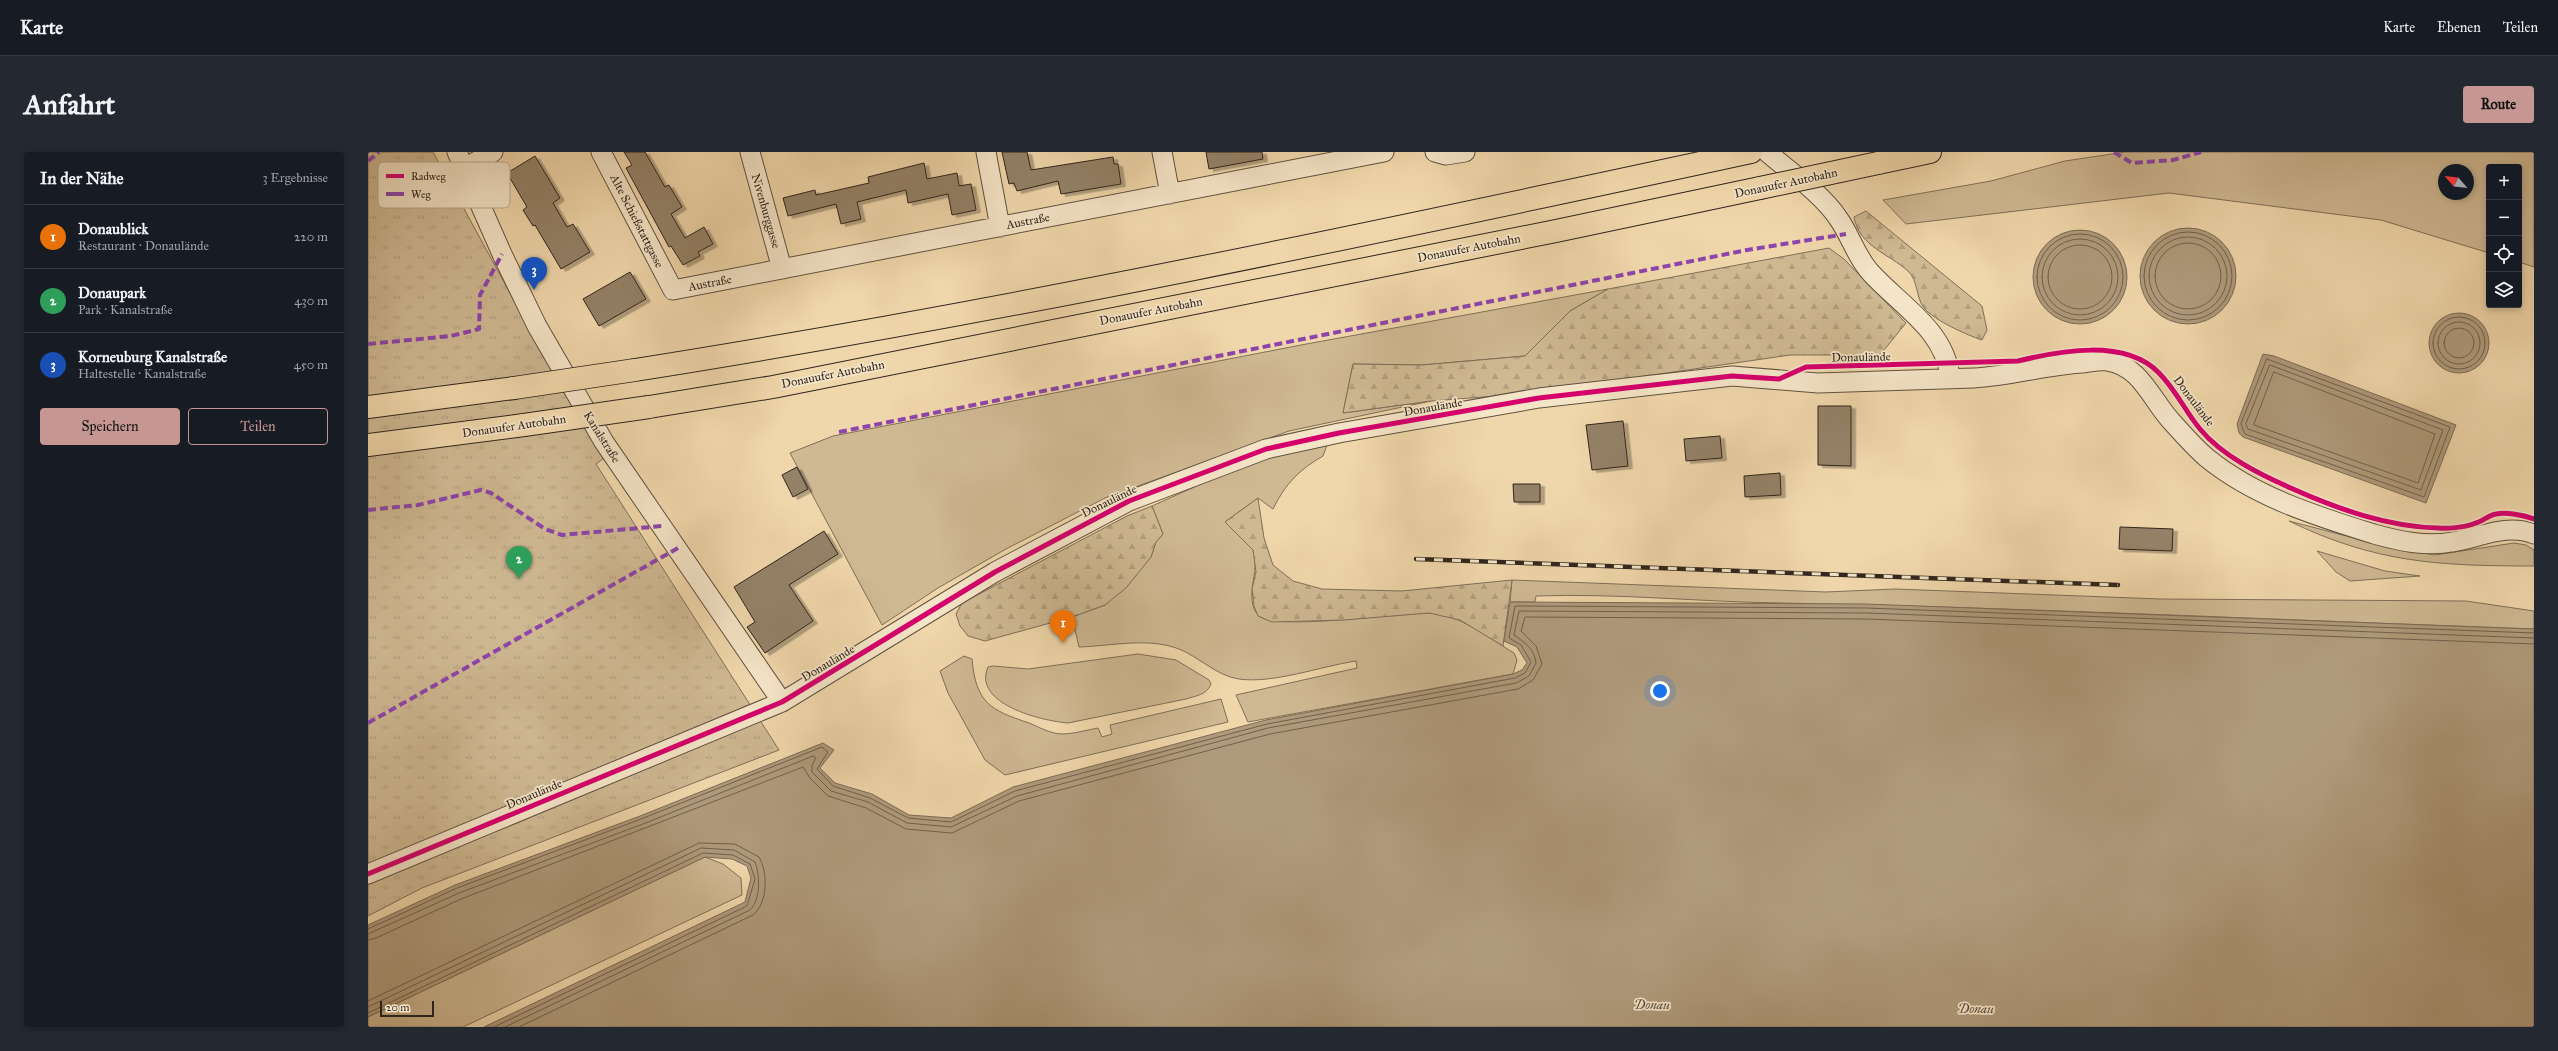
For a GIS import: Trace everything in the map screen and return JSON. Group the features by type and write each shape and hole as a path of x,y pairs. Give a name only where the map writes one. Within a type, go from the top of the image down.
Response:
{"highway":[{"path":"368,407 514,388 760,350 1123,283 1729,155 1751,152"},
{"name":"Donauufer Autobahn","path":"368,445 524,425 773,387 1556,231 1930,152"}],"street":[{"path":"461,160 493,152"},
{"name":"Alte Schießstattgasse","path":"601,152 673,290"},
{"name":"Nivenburggasse","path":"750,152 782,269"},
{"path":"986,152 1000,227"},
{"path":"1162,152 1170,194"},
{"name":"Austraße","path":"673,290 1384,152"},
{"path":"1435,152 1446,155 1465,152"},
{"path":"1767,152 1828,206 1839,218 1855,252 1870,272 1923,323 1936,340 1947,359 1950,377"},
{"name":"Kanalstraße","path":"482,208 502,254 537,326 604,442 782,702"},
{"name":"Donaulände","path":"368,874 782,702 995,572 1129,501 1266,449 1339,433 1539,398 1732,376 1818,383 1950,377 1997,377 2060,364 2107,361 2132,372 2148,387 2169,419 2206,457 2234,476 2280,501 2314,514 2408,542 2451,543 2510,529 2534,534"}],"green space":[{"path":"368,152 433,152 438,162 378,162 378,208 464,208 540,348 604,458 596,464 779,750 422,888 368,916"},
{"path":"2125,152 2534,152 2534,267 2522,263 2522,164 2486,164 2486,252 2381,220 2169,193 1906,224 1883,200 1991,181 2065,161"},
{"path":"1866,211 1982,306 1987,330 1982,340 1943,323 1924,308 1921,304 1914,279 1908,271 1868,242 1857,227 1854,217"},
{"path":"1829,248 1844,259 1906,323 1880,355 1790,355 1522,394 1431,401 1343,413 1353,364 1422,365 1525,356 1570,311 1608,289"},
{"path":"1608,289 1570,311 1525,356 1422,365 1353,364 1343,413 1431,401 1289,431 1105,498 1006,549 938,588 882,625 790,453 833,436 1301,345"},
{"path":"1327,445 1323,456 1307,466 1294,478 1283,492 1273,509 1258,498 1225,522 1244,538 1253,550 1255,566 1252,600 1258,615 1268,620 1311,622 1414,613 1441,615 1463,622 1514,653 1517,660 1513,674 1248,722 1236,695 1357,668 1356,661 1282,677 1252,680 1239,679 1223,674 1186,652 1167,645 1155,643 1130,643 1079,647 1072,617 1105,605 1151,557 1156,542 1163,534 1152,506 1257,459"},
{"path":"1258,498 1264,538 1273,565 1293,581 1322,589 1402,591 1512,580 1503,646 1460,620 1429,613 1344,620 1272,622 1258,616 1254,606 1252,589 1256,572 1253,550 1225,522"},
{"path":"1152,506 1163,534 1156,542 1151,557 1126,588 1105,605 1072,617 985,641 968,636 960,626 956,614 962,603 1127,516"},
{"path":"2289,521 2389,547 2435,555 2514,543 2526,545 2534,550 2534,566 2438,563 2380,554 2350,546"},
{"path":"2317,551 2385,571 2420,576 2350,581 2336,572"},
{"path":"1512,580 1826,592 1895,589 2161,599 2466,601 2534,611 2534,629 2064,611 1567,595 1536,596 1535,602 1510,602"},
{"path":"1138,654 1176,660 1209,680 1211,684 1204,693 1186,699 1068,723 1042,719 1012,708 999,700 990,691 986,680 988,667 993,666 1028,669"},
{"path":"964,656 972,659 977,686 987,703 1004,714 1054,733 1071,733 1098,728 1102,737 1112,734 1110,725 1221,699 1228,722 1005,775 985,760 948,693 940,671"},
{"path":"705,857 723,864 741,878 742,895 463,1027 368,1027 368,1017"}],"water":[{"path":"2188,228 2207,231 2222,242 2233,257 2236,276 2233,295 2222,310 2207,321 2188,324 2169,321 2154,310 2143,295 2140,276 2143,257 2154,242 2169,231"},
{"path":"2080,230 2098,233 2113,244 2124,259 2127,277 2124,295 2113,310 2098,321 2080,324 2062,321 2047,310 2036,295 2033,277 2036,259 2047,244 2062,233"},
{"path":"2459,313 2476,318 2484,326 2489,343 2484,360 2476,368 2459,373 2442,368 2434,360 2429,343 2434,326 2442,318"},
{"path":"2263,354 2274,356 2456,425 2426,503 2243,437 2239,433 2237,424"},
{"name":"Donau","path":"1510,602 1866,604 2534,629 2534,1027 484,1027 745,902 751,878 747,866 732,859 705,857 368,1017 368,925 455,885 640,816 823,743 834,750 820,768 835,783 872,794 909,815 951,818 1013,787 1266,720 1513,674 1522,670 1527,663 1517,647 1504,641"}],"building":[{"path":"624,152 645,152 665,187 669,185 682,207 671,214 685,238 704,227 713,244 698,252 700,256 683,265 671,246 669,247 626,168 632,165"},
{"path":"1002,152 1027,152 1031,170 1113,157 1114,164 1118,164 1121,184 1061,194 1058,181 1017,191 1014,183 1009,184"},
{"path":"1206,152 1262,152 1263,159 1209,169"},
{"path":"535,156 560,198 553,203 567,227 573,224 590,252 561,269 535,225 533,226 523,210 527,207 510,178 510,171"},
{"path":"924,163 927,179 957,173 959,186 971,184 976,210 952,215 948,194 908,203 906,190 857,202 861,219 841,224 836,204 788,216 783,198 815,190 816,195 869,183 868,177"},
{"path":"630,272 646,299 599,326 583,299"},
{"path":"1818,406 1851,406 1851,466 1818,465"},
{"path":"1623,421 1628,466 1592,470 1586,425"},
{"path":"1720,436 1722,458 1686,461 1684,439"},
{"path":"797,467 808,489 793,497 782,475"},
{"path":"1780,473 1781,495 1745,497 1744,476"},
{"path":"1513,484 1540,484 1540,502 1514,502"},
{"path":"2120,527 2173,529 2172,551 2119,549"},
{"path":"824,531 838,554 789,585 813,621 765,653 747,627 755,622 734,587"}],"railway":[{"path":"1416,559 2118,585"}],"marked path":[{"path":"368,161 379,152"},
{"path":"2114,152 2132,163 2173,160 2201,152"},
{"path":"839,432 1747,250 1846,234"},
{"path":"368,344 451,336 479,329 480,295 502,254"},
{"path":"368,510 418,505 481,490 491,493 545,529 562,535 662,526"},
{"path":"368,723 678,548"}],"cycle path":[{"path":"368,874 782,702 995,572 1129,501 1266,449 1339,433 1539,398 1732,376 1779,379 1806,367 2018,361 2072,351 2110,351 2128,355 2145,362 2159,373 2200,429 2219,448 2268,478 2345,510 2364,516 2419,527 2462,527 2500,513 2515,514 2534,519"}],"place":[{"name":"Korneuburg Kanalstraße","path":"534,290"},
{"name":"Donaupark","path":"519,579"},
{"name":"Donaublick","path":"1063,643"}]}
